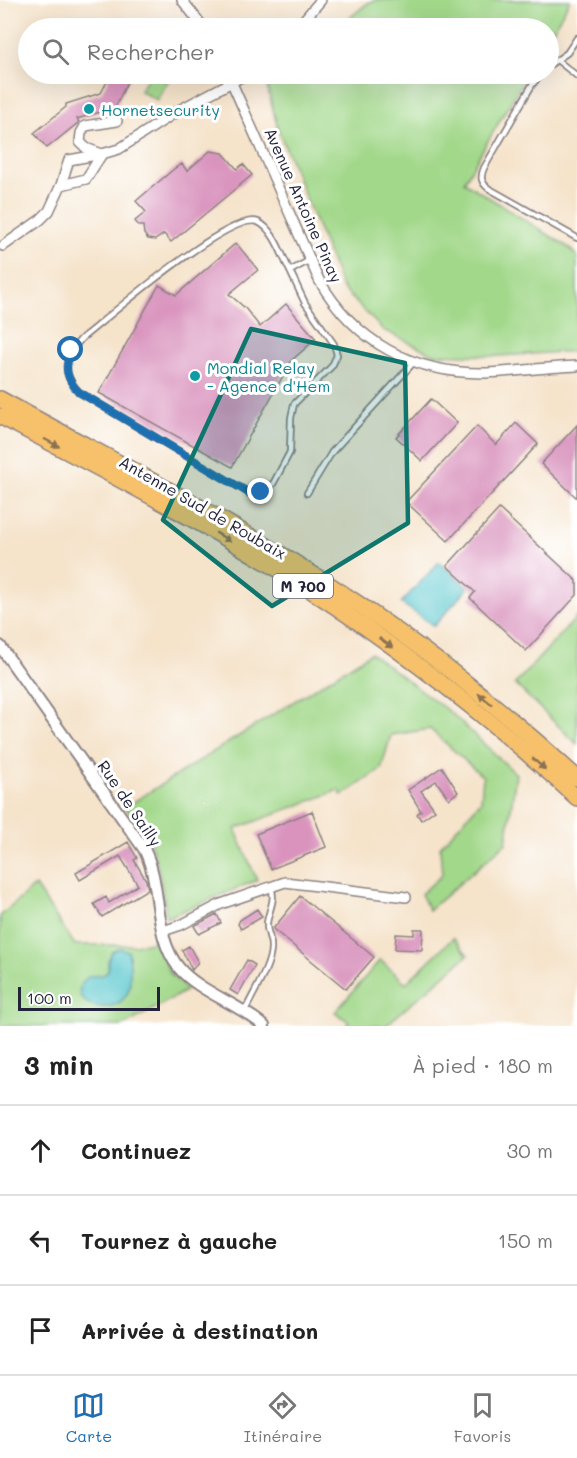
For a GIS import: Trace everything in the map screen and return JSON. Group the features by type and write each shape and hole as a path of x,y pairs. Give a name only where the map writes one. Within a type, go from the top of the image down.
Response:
{"highway":[{"name":"Antenne Sud de Roubaix","path":"0,399 196,505 330,586 448,670 577,778"},
{"name":"Antenne Sud de Roubaix","path":"0,416 198,523 309,590 435,678 577,798"}],"street":[{"path":"182,0 196,18"},
{"path":"306,18 321,0"},
{"path":"3,246 49,211 69,160 102,154 127,146 181,109 231,84"},
{"name":"Avenue Antoine Pinay","path":"233,84 310,260 331,301 345,317 374,341 414,362 447,371 477,373 577,366"},
{"path":"102,154 86,148 80,142 81,133 86,126 117,122"},
{"path":"61,185 86,179 102,154"},
{"name":"Rue de Sailly","path":"0,646 144,849 153,872 163,931 172,956 184,974 245,1011 264,1026"},
{"path":"163,931 181,925 221,904 285,882 406,897"}],"lane":[{"path":"559,59 567,53 577,38"},
{"path":"559,62 577,76"},
{"path":"533,84 484,168 481,179 488,188 577,238"},
{"path":"255,221 266,227 290,271 305,303 334,344 337,355 332,366 294,404 291,418 290,452 273,484 267,490 256,494 249,493 79,392 71,384 67,375 67,360 71,350 81,339 202,243 243,222 255,221"},
{"path":"290,271 310,260"},
{"path":"307,493 332,452 414,362"},
{"path":"245,1011 268,964 271,947 266,928 274,896 271,886"}],"highlighted area":[{"path":"251,329 405,363 408,523 272,606 163,520"}],"green space":[{"path":"375,0 570,0 559,19 349,18"},
{"path":"144,84 166,84 157,100 140,91"},
{"path":"270,84 521,84 464,182 568,247 577,256 577,351 499,356 433,354 383,330 342,288 278,129 267,86"},
{"path":"577,617 577,744 515,684"},
{"path":"371,653 451,713 516,774 506,843 429,910 421,894 442,875 440,847 481,801 483,777 430,729 391,735 381,769 342,796 339,790 235,829 257,880 166,918 159,872 152,847 140,823 124,808"},
{"path":"35,886 75,945 135,945 157,941 169,972 187,990 123,1026 0,1026 0,916"},
{"path":"453,938 468,955 385,1026 346,1026 349,1022 335,1012 380,960 406,983"}],"water":[{"path":"439,562 468,588 434,626 401,603"},
{"path":"120,948 128,951 130,959 127,994 119,1003 108,1007 86,1002 80,995 80,986 89,976 103,975 108,971 108,961 112,952"}],"building":[{"name":"Hornetsecurity","path":"106,84 126,84 112,114 103,111 77,119 79,122 47,148 34,133 66,107 66,104 101,93"},
{"path":"210,151 223,153 237,169 243,164 252,175 171,242 164,234 155,240 148,239 144,234 143,226 139,226 135,221 146,212 136,201 175,168 182,164 187,171"},
{"name":"Mondial Relay - Agence d'Hem","path":"236,243 258,270 229,294 245,308 260,327 286,304 316,339 292,360 232,467 99,393 159,285 176,295"},
{"path":"431,399 457,423 422,461 396,437"},
{"path":"516,423 538,444 448,541 406,502 477,426 496,445"},
{"path":"577,425 577,498 541,464"},
{"path":"499,509 577,581 577,595 526,651 470,598 475,592 447,566"},
{"path":"442,767 458,792 449,799 436,781 421,791 435,810 421,820 417,814 421,811 408,790"},
{"path":"312,811 326,847 271,869 256,834"},
{"path":"128,842 137,858 134,860 146,880 148,889 102,917 94,904 106,897 109,903 138,885 120,856 80,880 76,873"},
{"path":"300,896 374,957 346,989 273,929"},
{"path":"257,909 262,917 241,929 238,924 240,920"},
{"path":"217,914 221,923 199,934 194,926"},
{"path":"414,929 423,929 422,950 395,949 396,934 414,935"},
{"path":"189,946 198,962 192,970 182,950"},
{"path":"247,960 255,965 238,995 230,990"}],"place":[{"name":"Hornetsecurity","path":"89,109"},
{"name":"Mondial Relay - Agence d'Hem","path":"195,376"}],"route":[{"path":"71,350 67,360 67,375 71,384 79,392 249,493 261,492"}]}
